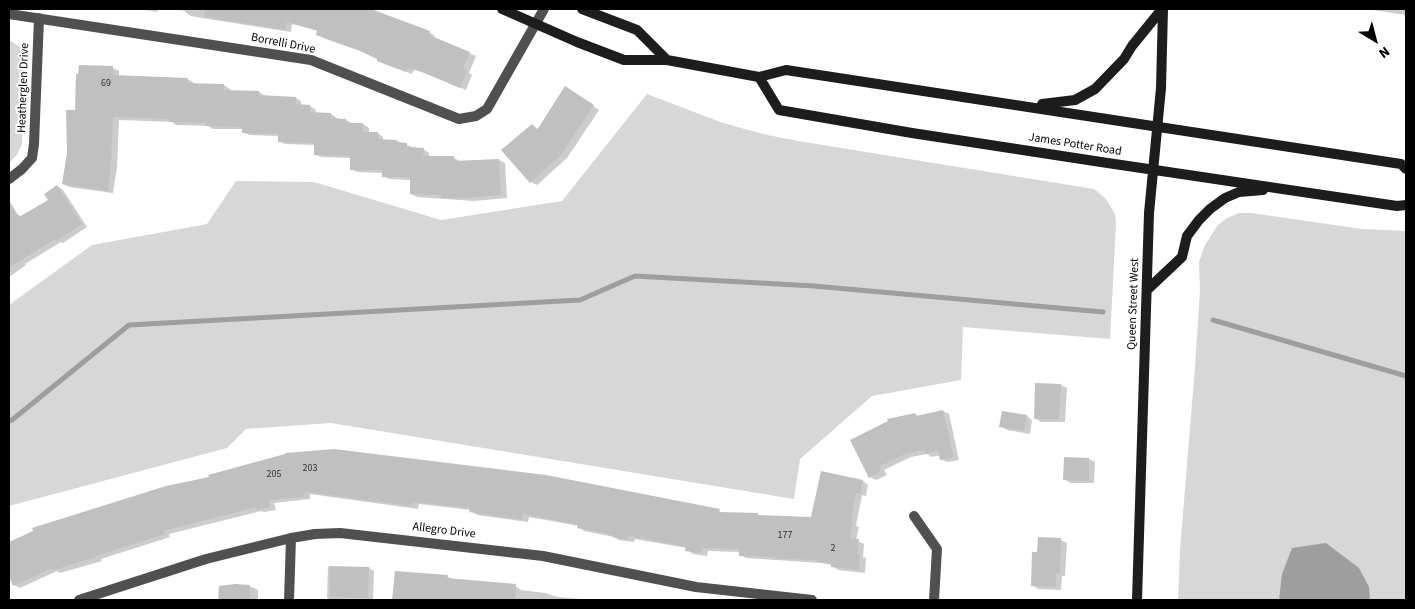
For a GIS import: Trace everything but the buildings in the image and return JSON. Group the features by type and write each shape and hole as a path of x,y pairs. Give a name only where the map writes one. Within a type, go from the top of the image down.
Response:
{"main road":[{"path":"502,9 577,42 624,60 666,60 759,77 786,70 1401,164 1406,168"},
{"path":"582,9 637,30 666,60"},
{"path":"1014,105 1053,104 1075,100 1095,89 1124,60 1132,46 1163,9"},
{"name":"Queen Street West","path":"1137,600 1149,213 1161,88 1163,9"},
{"name":"James Potter Road","path":"759,77 779,110 912,133 1397,206 1406,205"},
{"path":"1148,289 1182,257 1187,236 1192,228 1210,209 1225,198 1239,192 1285,189"}],"street":[{"name":"Borrelli Drive","path":"9,14 311,60 459,119 476,116 488,109 544,9"},
{"name":"Heatherglen Drive","path":"9,179 32,158 39,18"},
{"path":"914,516 937,549 934,600"},
{"name":"Allegro Drive","path":"79,600 206,559 291,538 315,534 340,533 382,536 543,556 696,587 812,600"},
{"path":"289,600 291,538"}],"shaded area":[{"path":"9,40 25,50 22,144 17,155 9,163"},
{"path":"647,94 723,123 763,134 1094,189 1106,199 1115,214 1110,339 963,327 961,380 872,396 800,459 794,499 331,423 246,429 227,448 9,506 9,305 92,245 207,224 236,181 314,182 441,220 562,201"},
{"path":"1239,213 1251,213 1362,229 1406,231 1406,600 1178,600 1180,550 1200,290 1199,262 1205,245 1218,225 1227,218"},
{"path":"1326,543 1359,568 1369,587 1370,600 1279,600 1282,574 1292,548"}],"waterway":[{"path":"9,421 129,325 580,300 635,276 814,286 1103,312"},
{"path":"1213,320 1406,376"}]}
